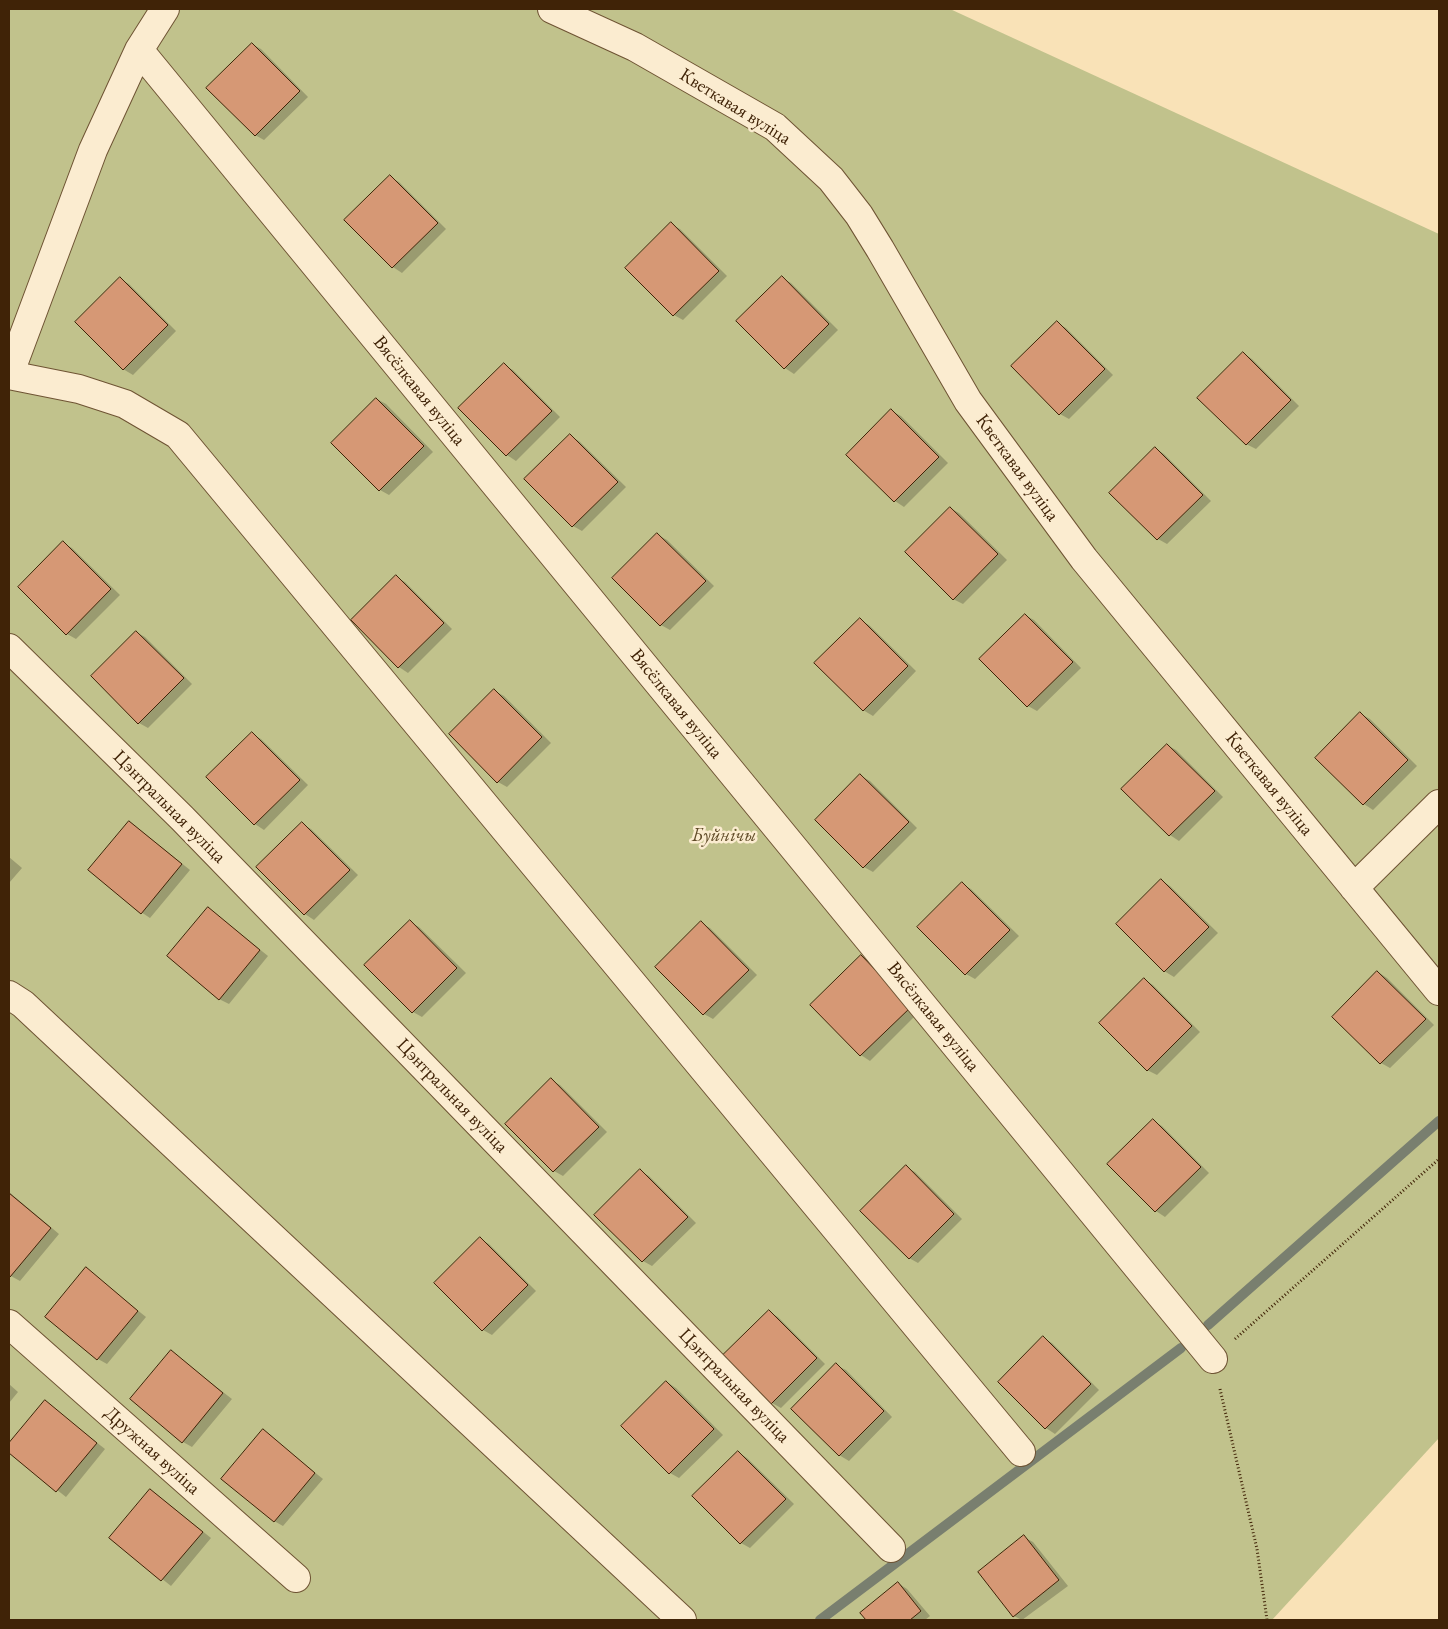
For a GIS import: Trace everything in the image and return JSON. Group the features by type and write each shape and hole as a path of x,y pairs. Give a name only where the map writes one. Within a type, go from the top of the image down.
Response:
{"street":[{"path":"165,9 139,50 93,150 9,375 79,389 126,404 178,435 1021,1452"},
{"name":"Кветкавая вуліца","path":"552,9 635,47 775,127 830,179 859,215 968,401 1084,560 1439,991"},
{"name":"Вясёлкавая вуліца","path":"139,50 1213,1359"},
{"name":"Цэнтральная вуліца","path":"9,648 196,833 891,1548"},
{"path":"1354,888 1439,804"},
{"path":"9,996 23,1004 682,1620"},
{"name":"Дружная вуліца","path":"9,1324 296,1578"}],"path":[{"path":"1267,1620 1257,1549 1213,1359 1439,1159"}],"green space":[{"name":"Буйнічы","path":"9,9 950,9 1439,234 1439,1438 1272,1620 9,1620"}],"building":[{"path":"252,43 300,91 255,136 206,88"},
{"path":"390,175 438,223 392,268 344,220"},
{"path":"671,222 719,271 673,316 625,268"},
{"path":"782,276 829,324 784,369 736,321"},
{"path":"120,277 168,325 123,370 75,322"},
{"path":"1057,321 1105,369 1059,415 1011,366"},
{"path":"1243,352 1291,400 1246,445 1197,398"},
{"path":"504,363 552,411 506,456 458,408"},
{"path":"376,398 424,446 379,491 331,443"},
{"path":"891,409 939,457 894,502 846,455"},
{"path":"570,434 618,482 572,527 524,479"},
{"path":"1155,447 1203,495 1157,540 1109,493"},
{"path":"950,507 998,554 953,600 905,552"},
{"path":"657,533 706,581 660,626 612,578"},
{"path":"63,541 111,589 66,635 18,587"},
{"path":"396,575 444,623 398,668 351,620"},
{"path":"1025,614 1073,662 1027,707 979,659"},
{"path":"860,618 908,666 863,711 814,663"},
{"path":"136,631 184,678 138,724 91,676"},
{"path":"494,689 542,737 497,783 449,734"},
{"path":"1360,712 1408,760 1363,805 1315,758"},
{"path":"252,732 300,780 254,825 206,777"},
{"path":"1167,744 1215,791 1169,836 1121,789"},
{"path":"860,774 909,822 863,868 815,820"},
{"path":"129,821 182,864 141,914 88,870"},
{"path":"302,822 350,870 304,915 256,867"},
{"path":"1161,879 1209,927 1164,972 1116,924"},
{"path":"962,882 1010,930 965,975 917,927"},
{"path":"208,907 260,950 219,1000 167,956"},
{"path":"410,920 457,968 412,1013 364,965"},
{"path":"701,921 749,970 703,1015 655,967"},
{"path":"861,955 911,1007 860,1056 810,1005"},
{"path":"1377,971 1426,1019 1380,1064 1332,1017"},
{"path":"1144,978 1192,1026 1147,1071 1099,1023"},
{"path":"551,1078 599,1127 553,1172 505,1124"},
{"path":"1153,1119 1201,1167 1155,1212 1107,1164"},
{"path":"906,1165 954,1214 909,1259 860,1211"},
{"path":"640,1169 688,1217 642,1262 594,1215"},
{"path":"9,1193 51,1228 10,1277 9,1276"},
{"path":"480,1237 528,1285 482,1331 434,1283"},
{"path":"86,1267 138,1311 97,1360 45,1317"},
{"path":"769,1310 817,1358 771,1404 723,1355"},
{"path":"1043,1336 1091,1384 1045,1429 998,1382"},
{"path":"171,1350 223,1393 182,1443 130,1399"},
{"path":"836,1363 884,1411 839,1456 791,1409"},
{"path":"666,1381 714,1429 669,1474 621,1426"},
{"path":"45,1400 97,1443 56,1492 9,1453 9,1443"},
{"path":"263,1429 315,1473 274,1522 221,1479"},
{"path":"738,1451 786,1499 740,1544 692,1496"},
{"path":"150,1489 203,1532 161,1581 109,1538"},
{"path":"1024,1535 1059,1580 1013,1617 978,1572"},
{"path":"898,1582 921,1611 910,1620 866,1620 860,1613"}],"waterway":[{"path":"1208,1325 1439,1121"},
{"path":"820,1620 1181,1348"}]}
